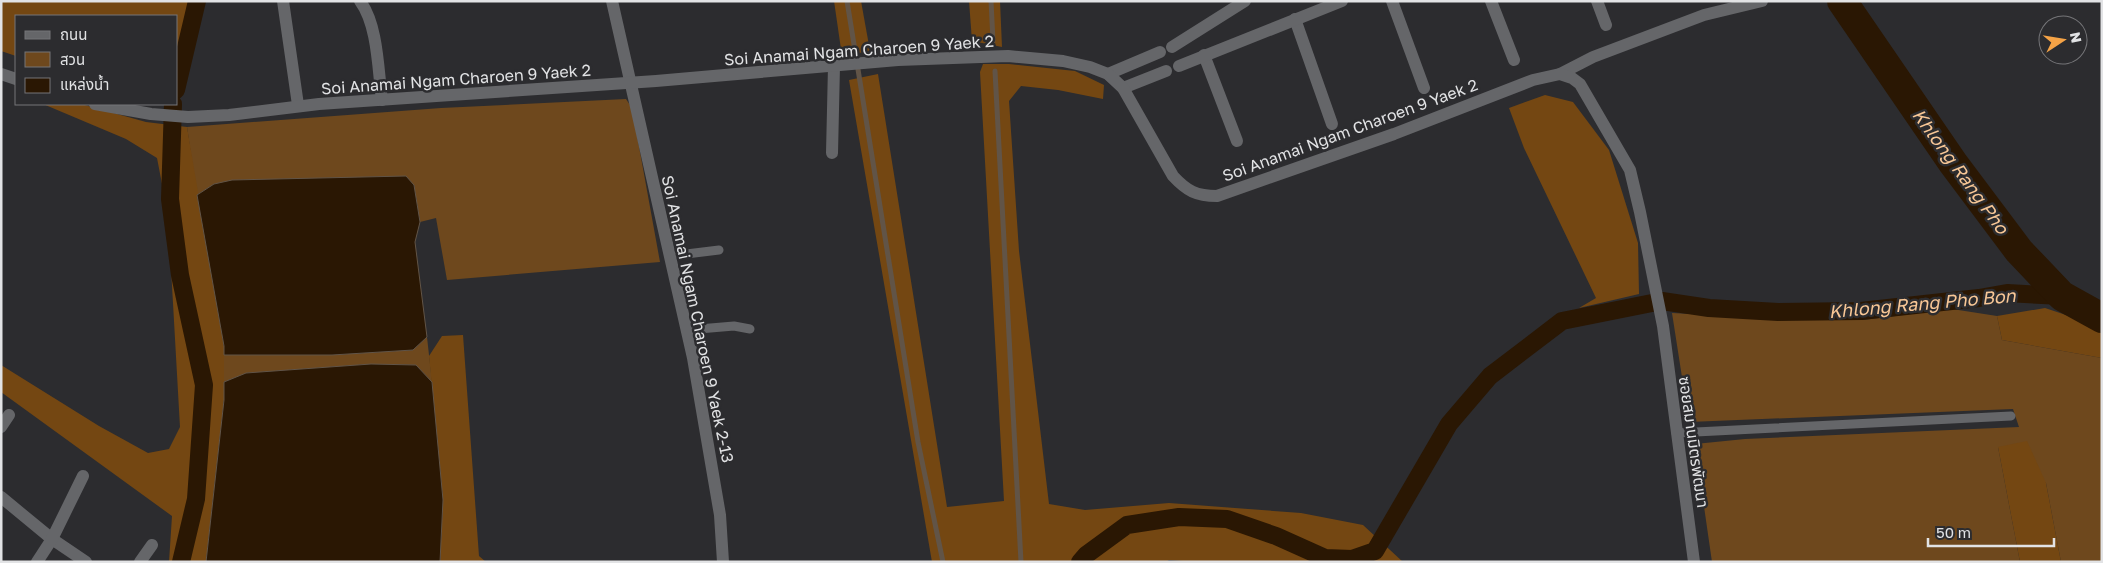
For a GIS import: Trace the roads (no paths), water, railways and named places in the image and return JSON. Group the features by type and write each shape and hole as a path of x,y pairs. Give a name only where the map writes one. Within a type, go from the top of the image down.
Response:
{"street":[{"path":"283,1 298,105"},
{"path":"360,1 373,31 382,100"},
{"name":"Soi Anamai Ngam Charoen 9 Yaek 2-13","path":"612,1 687,330 720,515 723,562"},
{"path":"1245,1 1177,44 1184,63 1342,1"},
{"path":"1392,1 1424,88"},
{"path":"1491,1 1514,60"},
{"path":"1597,1 1606,25"},
{"name":"Soi Anamai Ngam Charoen 9 Yaek 2","path":"101,105 151,114 188,117 229,115 298,105 632,83 872,63 1008,56 1063,61 1090,66 1108,74 1123,88 1173,176 1184,188 1202,196 1216,196 1394,134 1533,80 1560,74 1593,57 1704,15 1762,1"},
{"path":"1295,19 1332,124"},
{"path":"1108,74 1160,52"},
{"path":"1204,55 1237,141"},
{"path":"832,153 834,66"},
{"path":"1123,88 1166,72"},
{"path":"1,74 15,79"},
{"name":"ซอยสมานมิตรพัฒนา","path":"1560,74 1572,78 1580,84 1630,170 1648,245 1663,326 1694,562"},
{"path":"1,427 9,415"},
{"path":"37,562 52,539 83,476"},
{"path":"1,497 52,539 86,562"},
{"path":"140,562 152,545"}],"lane":[{"path":"670,256 719,250"},
{"path":"687,330 734,326 750,329"},
{"path":"1676,433 2011,416"}],"water":[{"path":"406,176 414,185 420,222 415,242 427,337 413,350 332,355 224,355 197,195 214,184 232,180"},
{"path":"371,364 416,365 432,382 443,500 440,562 206,562 224,400 224,382 246,373"}],"waterway":[{"path":"178,82 197,1"},
{"path":"847,1 918,442 943,562"},
{"path":"991,1 993,41"},
{"name":"Khlong Rang Pho","path":"1842,1 1953,163 2019,251 2062,296 2102,318"},
{"path":"995,71 1021,562"},
{"path":"173,105 170,199 180,275 204,385 196,499 181,562"},
{"name":"Khlong Rang Pho Bon","path":"1080,562 1086,555 1127,525 1179,517 1227,519 1276,536 1325,558 1352,559 1375,551 1449,424 1490,376 1562,321 1662,301 1709,308 1778,312 1861,311 1979,298 2007,293 2062,296"}]}
